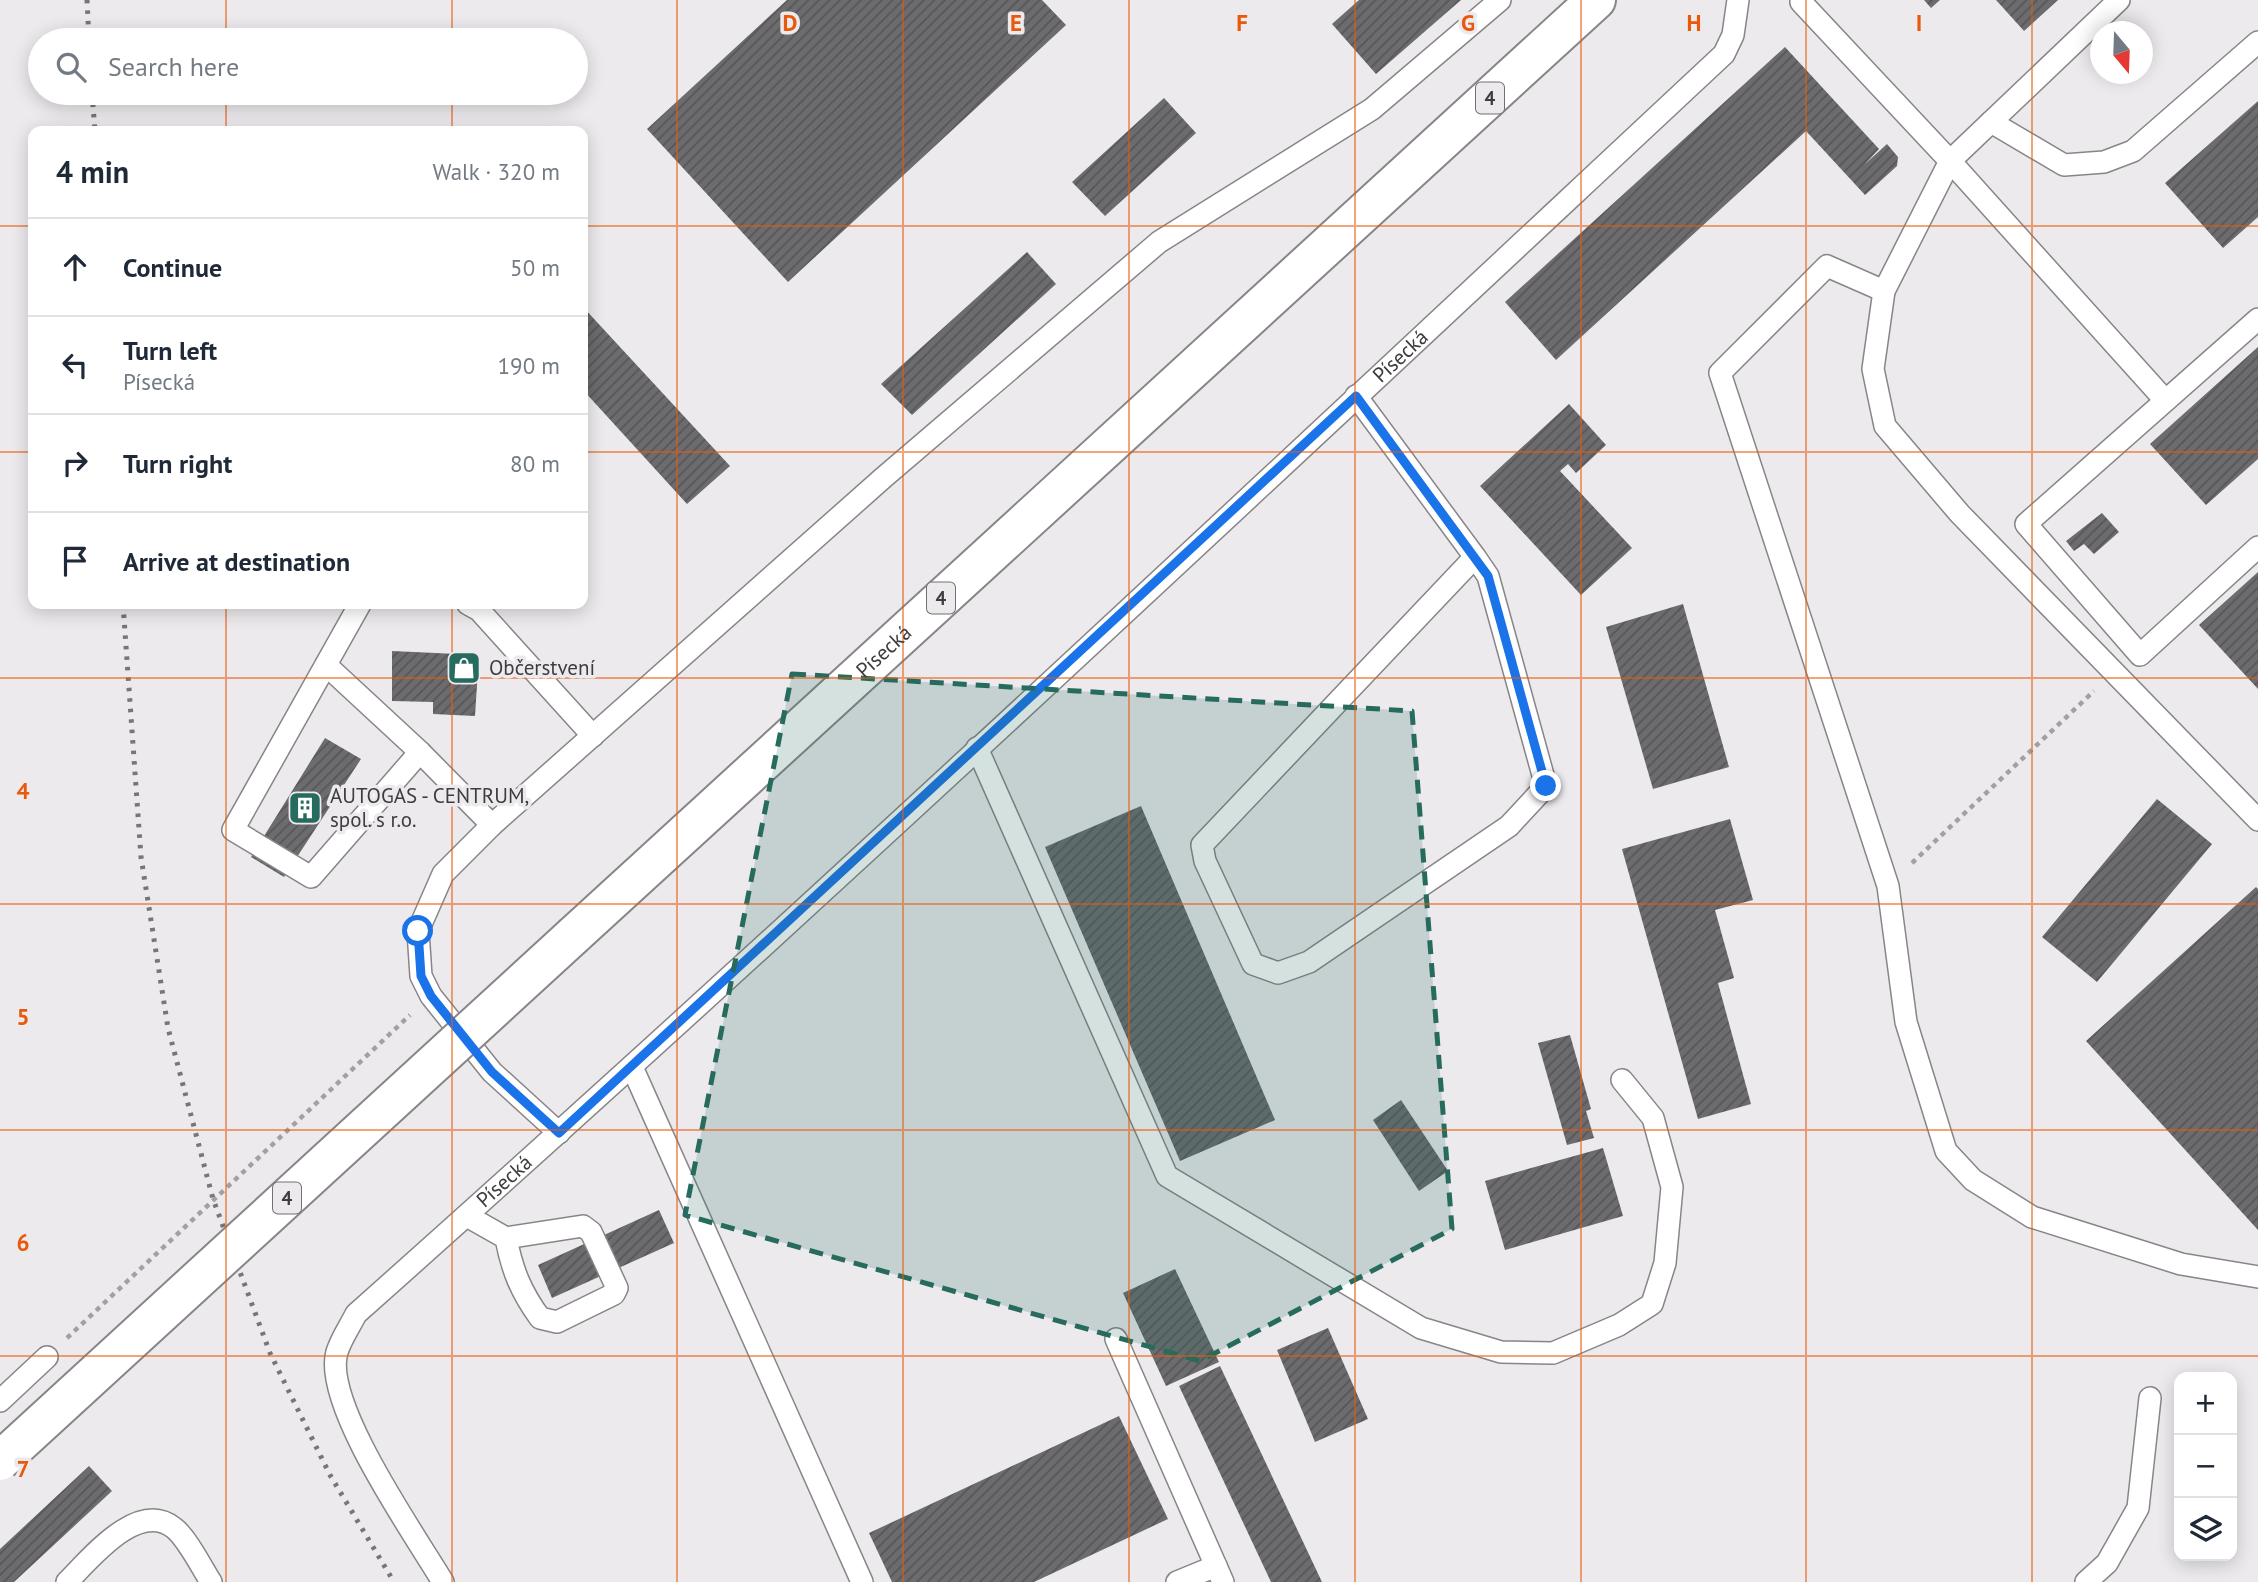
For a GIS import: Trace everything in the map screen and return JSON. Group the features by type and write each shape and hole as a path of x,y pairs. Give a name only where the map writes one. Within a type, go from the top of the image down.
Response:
{"main road":[{"name":"Písecká","path":"0,1461 1596,0"}],"lane":[{"path":"559,1133 492,1072 431,996 421,976 418,931 443,874 492,825 813,540 1158,242 1372,109 1500,0"},
{"name":"Písecká","path":"443,1582 352,1428 337,1385 337,1354 356,1314 632,1067 1724,54 1733,35 1738,0"},
{"path":"2119,0 1950,161 1884,291 1873,369 1885,426 1960,514 2258,820"},
{"path":"1801,1 1950,161 2164,400"},
{"path":"1991,122 2064,165 2105,162 2133,151 2258,42"},
{"path":"1884,291 1827,266 1720,373 1888,886 1906,1022 1946,1151 1973,1180 2032,1217 2181,1264 2258,1277"},
{"path":"2258,319 2026,524 2140,655 2258,547"},
{"path":"1356,396 1475,557 1488,576 1546,786 1509,825 1309,962 1278,973 1253,964 1205,861 1202,845 1475,557"},
{"path":"357,609 233,830 312,877 420,752"},
{"path":"477,609 593,736"},
{"path":"326,665 420,752 492,825"},
{"path":"977,748 1167,1176 1421,1328 1501,1352 1553,1353 1619,1325 1652,1304 1665,1264 1672,1187 1653,1118 1622,1080"},
{"path":"632,1067 862,1582"},
{"path":"467,1216 506,1238 583,1226 591,1232 617,1288 614,1294 557,1321 540,1318 521,1292 511,1268 506,1238"},
{"path":"1116,1339 1219,1574 1177,1582"},
{"path":"0,1401 47,1357"},
{"path":"2086,1582 2107,1563 2138,1508 2150,1398"},
{"path":"67,1582 122,1529 150,1520 174,1527 211,1582"}],"path":[{"path":"1888,886 2114,672"},
{"path":"47,1357 431,996"}],"highlighted area":[{"path":"792,674 1412,711 1452,1229 1200,1361 685,1215"}],"building":[{"path":"787,0 1042,0 1066,25 788,282 647,129"},
{"path":"1359,0 1461,0 1376,74 1332,24"},
{"path":"1924,0 1940,0 1931,8"},
{"path":"1996,0 2058,0 2024,31"},
{"path":"1785,47 1879,149 1865,164 1887,144 1898,157 1897,166 1865,195 1806,131 1556,360 1505,302"},
{"path":"1164,98 1196,133 1105,216 1072,182"},
{"path":"2258,101 2258,217 2223,248 2165,183"},
{"path":"1027,252 1056,284 912,415 881,384"},
{"path":"588,312 730,466 687,504 588,395"},
{"path":"2258,347 2258,459 2206,505 2150,444"},
{"path":"1569,404 1606,445 1576,473 1568,464 1560,471 1632,548 1581,595 1480,486"},
{"path":"2102,513 2119,532 2094,554 2084,544 2074,551 2066,541"},
{"path":"2258,572 2258,689 2199,625"},
{"path":"1683,604 1729,767 1653,789 1606,627"},
{"path":"392,651 479,655 475,716 433,714 433,702 392,701"},
{"name":"AUTOGAS - CENTRUM, spol. s r.o.","path":"325,738 361,759 284,877 251,857"},
{"path":"2157,799 2212,844 2097,982 2042,937"},
{"path":"1141,806 1275,1120 1180,1161 1045,847"},
{"path":"1730,819 1753,900 1715,910 1734,978 1718,983 1751,1104 1698,1119 1622,849"},
{"path":"2256,887 2258,889 2258,1230 2086,1041"},
{"path":"1570,1035 1591,1109 1586,1111 1594,1138 1567,1145 1538,1043"},
{"path":"1401,1100 1448,1171 1419,1191 1373,1120"},
{"path":"1603,1148 1623,1216 1505,1250 1485,1181"},
{"path":"659,1210 674,1243 552,1298 538,1265"},
{"path":"1175,1269 1219,1362 1166,1386 1123,1293"},
{"path":"1328,1328 1368,1419 1315,1442 1277,1350"},
{"path":"1220,1366 1322,1582 1271,1582 1179,1386"},
{"path":"1119,1416 1168,1519 1034,1582 892,1582 869,1533"},
{"path":"89,1466 112,1491 14,1582 0,1582 0,1549"}],"railway":[{"path":"87,0 88,28"},
{"path":"93,105 95,126"},
{"path":"123,609 141,857 168,1028 213,1199 270,1353 330,1475 394,1582"}],"place":[{"name":"Občerstvení","path":"464,668"},
{"name":"AUTOGAS - CENTRUM, spol. s r.o.","path":"305,808"}],"route":[{"path":"418,931 421,976 431,996 492,1072 559,1133 1356,396 1488,576 1546,786"}]}
